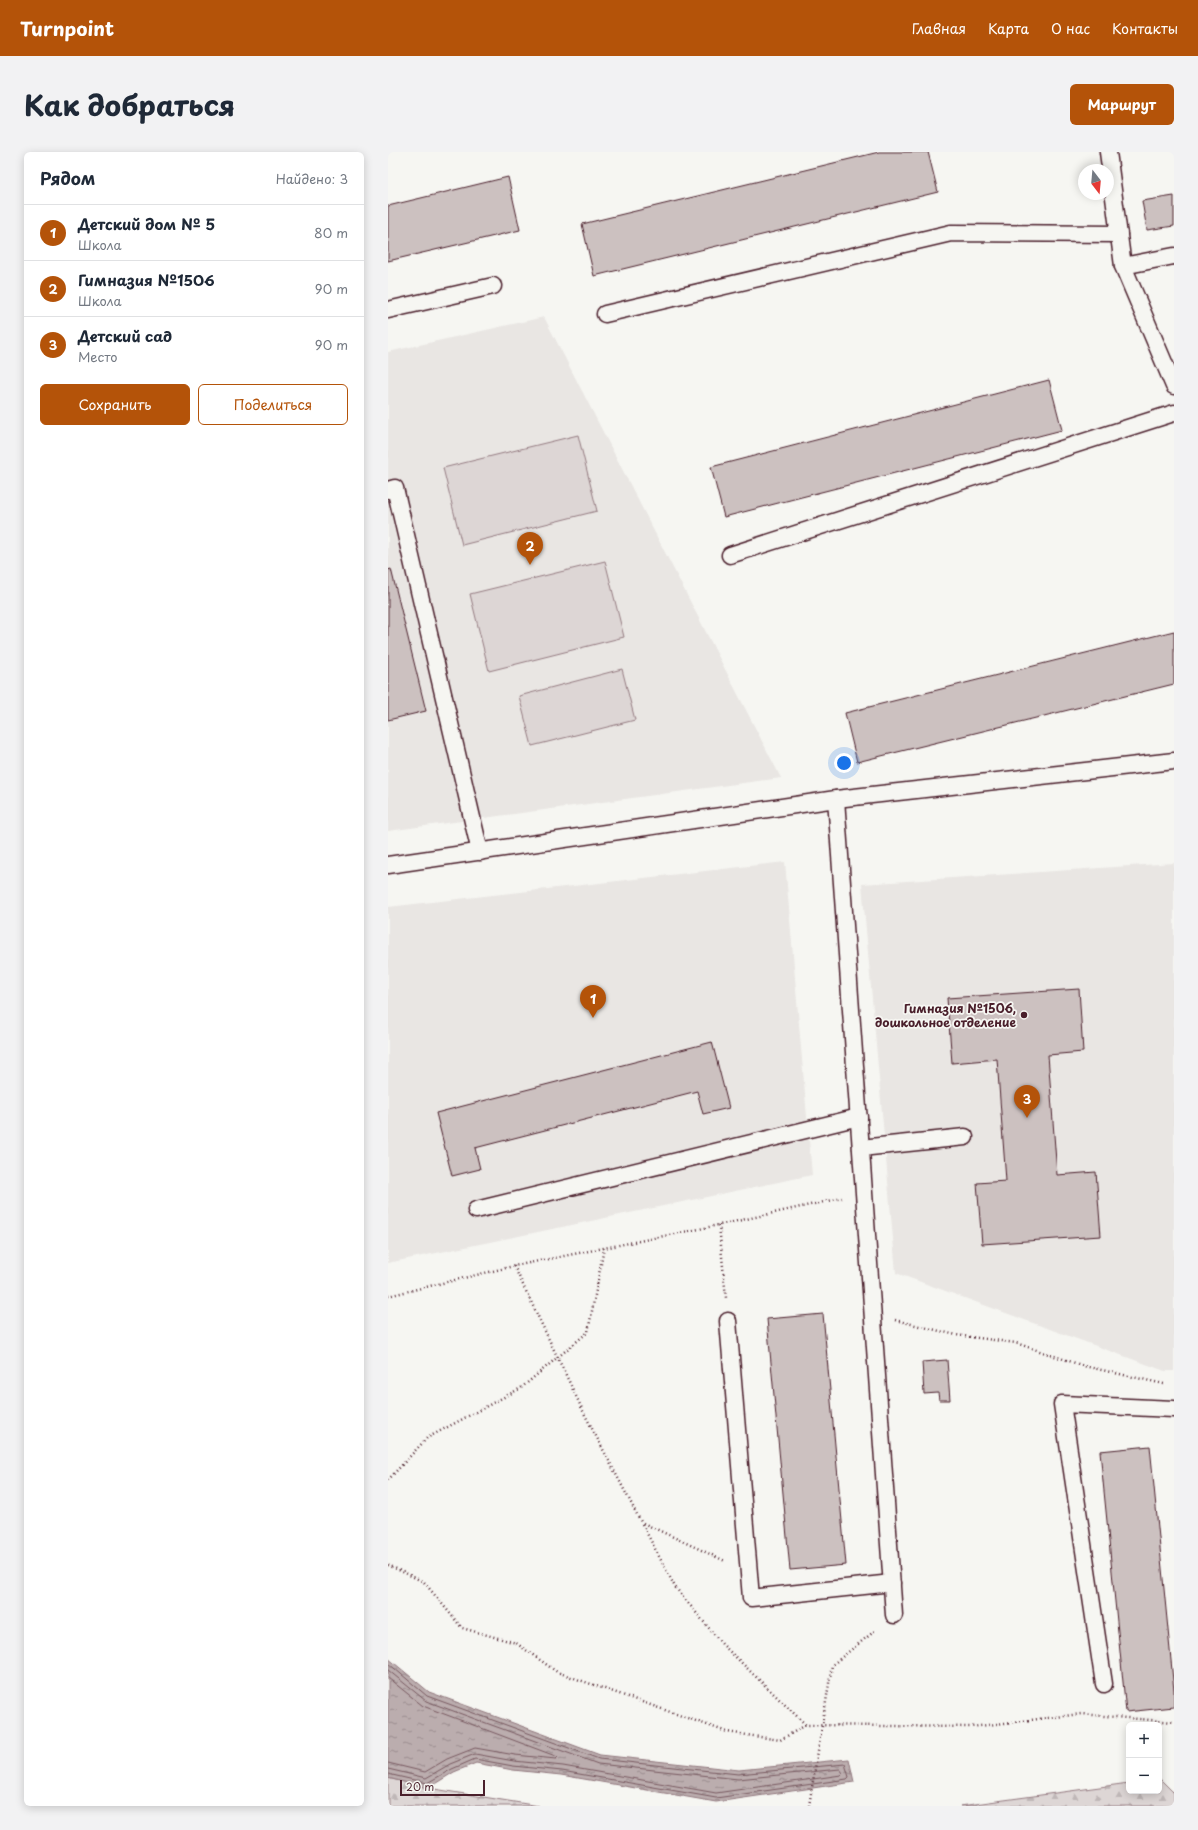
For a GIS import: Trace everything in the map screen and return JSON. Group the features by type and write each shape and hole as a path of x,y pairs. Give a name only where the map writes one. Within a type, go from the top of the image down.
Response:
{"lane":[{"path":"1108,152 1123,266 1174,386"},
{"path":"605,314 951,233 1119,234"},
{"path":"1123,266 1174,256"},
{"path":"388,310 493,286"},
{"path":"730,554 1174,413"},
{"path":"388,490 395,488 480,852"},
{"path":"388,866 836,800 1174,761"},
{"path":"836,800 894,1615"},
{"path":"476,1210 859,1117"},
{"path":"861,1148 965,1137"},
{"path":"728,1321 751,1598 892,1583"},
{"path":"1104,1684 1062,1404 1174,1409"}],"path":[{"path":"388,1296 514,1266 719,1225 864,1193"},
{"path":"719,1225 728,1321"},
{"path":"388,1480 428,1438 521,1388 588,1332 604,1248"},
{"path":"514,1266 586,1415 675,1587 722,1644 806,1725"},
{"path":"873,1314 956,1335 1016,1343 1084,1366 1167,1385"},
{"path":"642,1522 749,1573"},
{"path":"388,1565 424,1582 462,1628 516,1643 556,1672 727,1732 780,1740 806,1725 971,1727 1081,1714 1174,1722"},
{"path":"808,1806 832,1665 894,1615"}],"shaded area":[{"path":"544,317 781,778 388,831 388,352"},
{"path":"785,862 812,1175 388,1263 388,907"},
{"name":"Гимназия №1506, дошкольное отделение","path":"1174,863 1174,1371 1165,1371 896,1273 862,884"}],"green space":[{"path":"578,435 597,511 462,545 443,468"},
{"path":"605,561 624,637 489,671 470,594"},
{"path":"622,669 635,720 532,746 519,696"},
{"path":"388,1778 428,1788 539,1806 388,1806"},
{"path":"1162,1781 1174,1793 1174,1806 960,1806 1126,1783 1126,1794 1162,1794"}],"water":[{"path":"388,1658 429,1692 600,1755 739,1770 849,1759 854,1782 716,1802 561,1775 513,1770 476,1763 454,1772 428,1788 388,1778"}],"building":[{"path":"879,152 928,152 938,192 594,276 582,224"},
{"path":"508,177 520,230 388,261 388,206"},
{"path":"1174,196 1174,226 1147,230 1142,201"},
{"path":"1049,380 1062,430 724,517 711,467"},
{"path":"391,569 426,711 388,720 388,570"},
{"path":"1174,631 1174,684 857,762 845,713"},
{"path":"1079,989 1083,1052 1048,1055 1057,1175 1096,1172 1101,1236 982,1244 977,1183 1006,1181 997,1059 952,1063 947,998"},
{"path":"712,1042 729,1108 703,1114 697,1091 475,1148 480,1169 452,1176 436,1113"},
{"path":"823,1314 846,1565 790,1570 767,1319"},
{"path":"947,1360 950,1400 939,1400 938,1393 924,1394 922,1362"},
{"path":"1150,1446 1174,1691 1174,1707 1126,1712 1100,1451"}],"place":[{"name":"Гимназия №1506","path":"530,565"},
{"name":"Гимназия №1506, дошкольное отделение","path":"1024,1015"},
{"name":"Детский дом № 5","path":"593,1018"},
{"name":"Детский сад","path":"1027,1118"}]}
